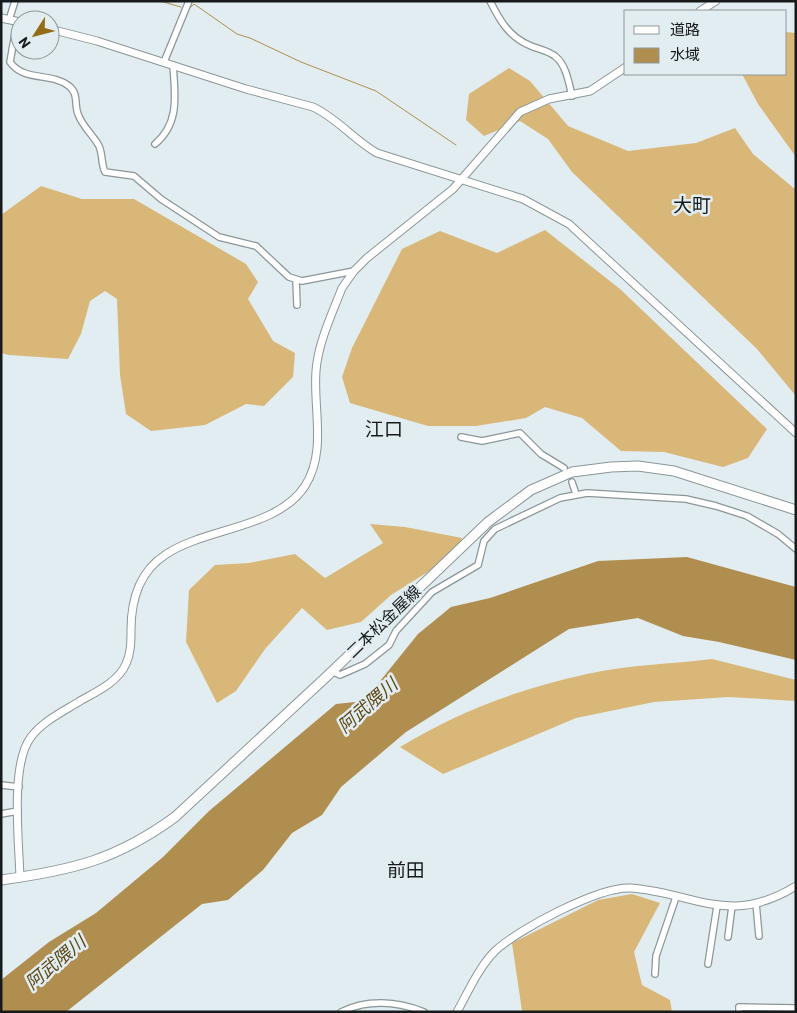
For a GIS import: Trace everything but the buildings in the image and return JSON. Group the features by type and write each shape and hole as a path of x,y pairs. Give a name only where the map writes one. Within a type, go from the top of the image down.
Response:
{"main road":[{"name":"二本松金屋線","path":"1,880 89,864 111,856 149,836 199,796 488,522 531,490 572,472 638,466 674,472 796,510"}],"street":[{"path":"1,18 9,20 15,1"},
{"path":"164,62 189,1"},
{"path":"490,1 504,28 512,35 524,43 556,56 565,70 572,96"},
{"path":"702,10 716,1"},
{"path":"60,32 97,41 313,107 323,112 361,144 377,153 523,198 569,224 764,406 796,433"},
{"path":"10,60 15,69 23,73 61,82 73,90 76,95 77,113 99,147 105,172 134,176 161,199 219,238 256,246 288,277 302,281 354,271"},
{"path":"155,144 166,134 176,106 173,65"},
{"path":"20,878 18,811 22,756 32,735 64,711 116,679 122,672 130,655 133,601 140,582 155,562 174,549 277,511 296,497 304,487 313,469 317,450 316,379 318,358 342,288 354,271 462,180 520,112 549,99 590,91 624,68"},
{"path":"296,280 297,305"},
{"path":"462,437 482,441 520,434 541,454 564,468"},
{"path":"572,482 576,494"},
{"path":"332,671 340,675 365,664 377,656 388,645 396,630 432,592 446,582 469,572 478,565 484,541 495,529 560,498 586,493 692,500 741,513 778,534 796,549"},
{"path":"1,785 19,787"},
{"path":"1,814 18,811"},
{"path":"457,1012 495,952 524,930 590,896 624,888 717,906 732,906 756,903 782,894 796,886"},
{"path":"655,974 656,956 676,897"},
{"path":"756,903 759,936"},
{"path":"708,964 717,906"},
{"path":"728,937 732,906"},
{"path":"341,1012 362,1004 380,1003 399,1004 424,1012"},
{"path":"739,1012 739,1007 796,1008"}],"shaded area":[{"path":"787,32 796,33 796,157 758,104 743,75 787,75"},
{"path":"509,68 530,81 568,126 628,151 696,143 735,128 753,154 796,190 796,396 757,349 572,172 548,139 520,121 484,136 466,120 469,94"},
{"path":"41,186 82,199 134,199 246,264 258,282 248,299 273,341 295,353 293,377 264,406 246,404 205,425 151,431 126,414 120,375 117,299 105,291 90,301 81,334 68,359 1,353 1,215"},
{"path":"545,230 620,289 767,429 748,458 723,467 664,452 621,451 582,418 545,407 526,418 476,426 428,426 350,403 342,377 352,348 402,249 440,231 497,253"},
{"path":"370,524 405,527 462,538 455,555 391,595 361,622 327,630 302,608 265,649 236,691 217,703 186,642 189,590 215,565 249,563 295,554 325,578 383,543"},
{"path":"712,659 796,680 796,701 728,697 654,702 576,718 443,774 400,747 467,712 537,687 602,671"},
{"path":"632,894 660,903 634,952 642,985 670,1000 672,1012 522,1011 512,943 598,900"}],"water":[{"name":"阿武隈川","path":"687,557 796,587 796,660 719,642 683,636 638,618 569,629 406,732 341,787 322,815 292,833 263,870 228,900 202,904 66,1012 1,1012 1,980 49,942 96,913 163,857 209,811 336,704 364,701 418,634 451,607 490,598 598,561"}],"waterway":[{"path":"160,1 181,7"},
{"path":"189,9 194,4 237,34 250,38 301,62 376,91 456,145"}],"district":[{"name":"大町","path":"692,204"},
{"name":"江口","path":"384,428"},
{"name":"前田","path":"406,869"}]}
